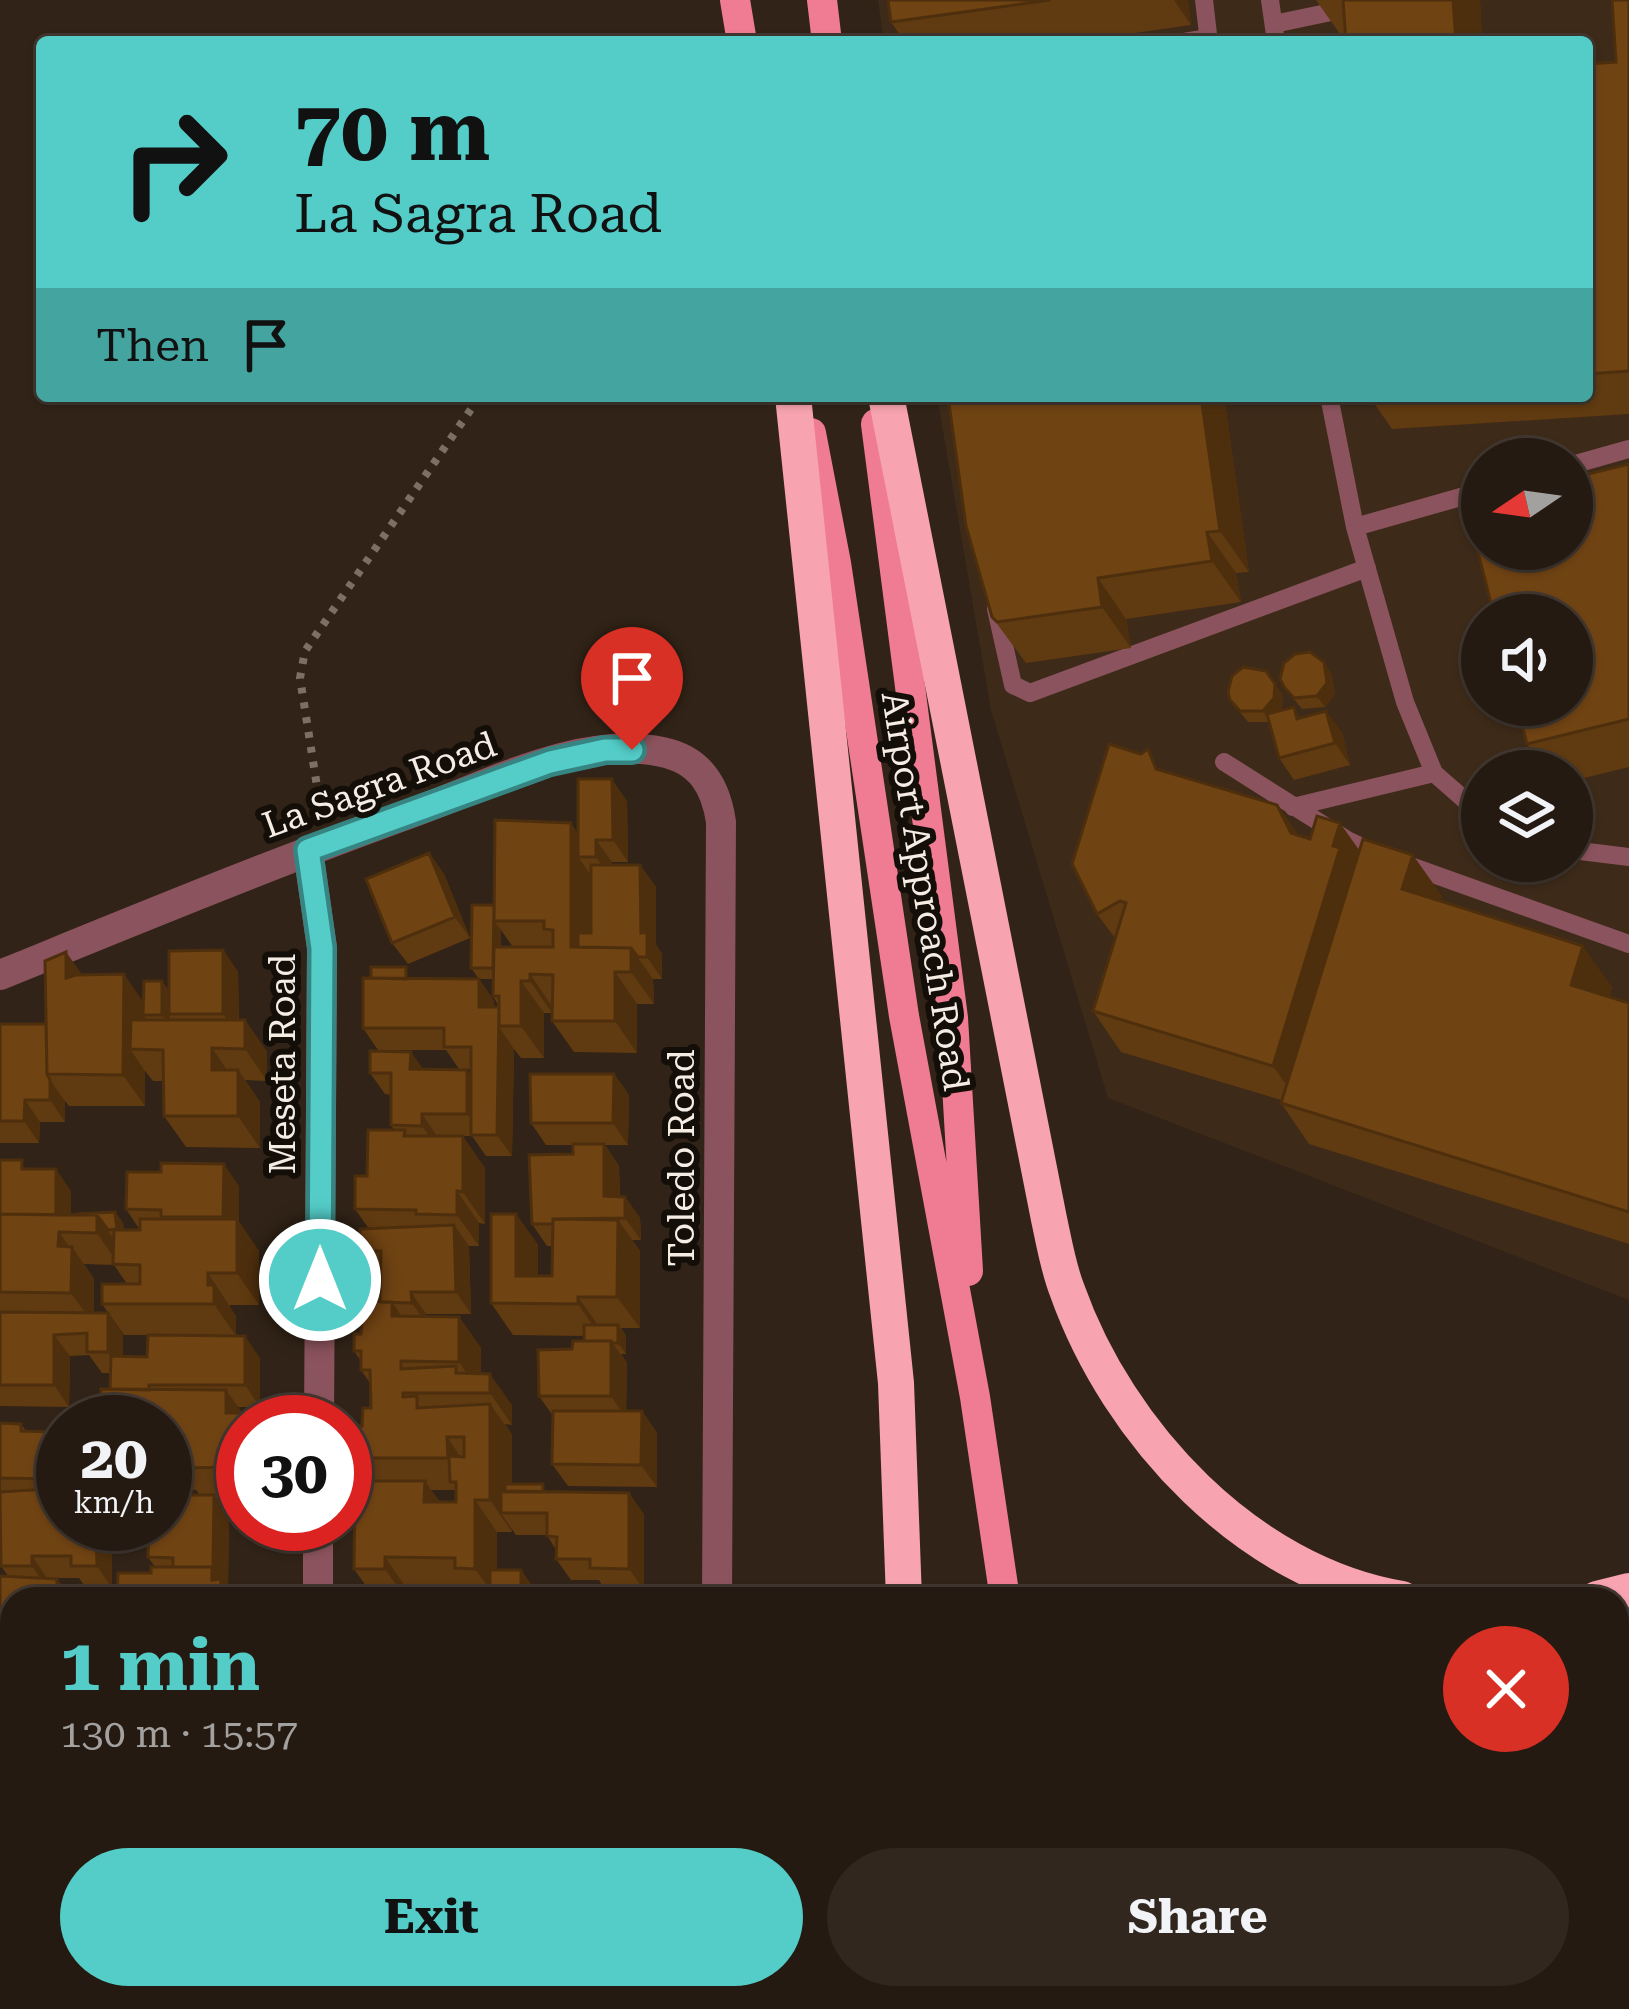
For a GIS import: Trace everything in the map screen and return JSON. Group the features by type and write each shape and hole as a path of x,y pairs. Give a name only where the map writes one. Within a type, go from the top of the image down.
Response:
{"highway":[{"path":"794,402 896,1383 904,1587"},
{"path":"887,402 1066,1288 1126,1406 1190,1486 1262,1545 1349,1587"}],"main road":[{"path":"735,0 741,36"},
{"path":"822,0 826,36"},
{"name":"Airport Approach Road","path":"805,402 836,562 904,1016 975,1397 1003,1587"},
{"name":"Airport Approach Road","path":"873,402 953,1018 975,1397"}],"street":[{"name":"La Sagra Road","path":"0,975 319,847 550,762 605,750 658,750"},
{"name":"Toledo Road","path":"658,750 691,763 705,775 717,793 721,822 717,1587"},
{"name":"Meseta Road","path":"319,847 319,1395"},
{"path":"318,1551 318,1587"}],"lane":[{"path":"1204,0 1206,36"},
{"path":"1270,0 1275,33 1331,12 1333,0"},
{"path":"1330,402 1355,527 1406,702 1434,773 1461,797"},
{"path":"1593,459 1629,449"},
{"path":"1355,527 1461,497"},
{"path":"991,583 1009,676 1019,691 1030,693 1367,568"},
{"path":"1224,762 1379,855 1629,944"},
{"path":"1293,807 1434,773"},
{"path":"1593,853 1629,857"}],"path":[{"path":"319,847 300,678 305,651 476,402"}],"shaded area":[{"path":"878,0 1629,0 1629,1300 1108,1098 991,710 938,402 1593,402 1593,36 883,36"}],"building":[{"path":"888,0 1050,0 891,22"},
{"path":"1343,0 1453,0 1456,36 1346,36"},
{"path":"1612,0 1629,0 1629,371 1593,374 1593,64 1616,62"},
{"path":"949,402 1202,402 1220,531 1207,532 1212,561 1098,578 1102,607 997,622 966,526"},
{"path":"1629,464 1629,719 1527,744 1522,726 1593,726 1593,594 1489,594 1483,570 1593,570 1593,473"},
{"path":"1310,652 1324,662 1327,683 1317,696 1294,698 1280,679 1284,663 1295,654"},
{"path":"1243,667 1266,671 1275,684 1274,698 1263,711 1240,711 1230,700 1232,676"},
{"path":"1294,707 1297,719 1326,711 1335,743 1279,758 1267,714"},
{"path":"1109,744 1141,754 1148,749 1156,769 1277,805 1291,833 1310,839 1317,816 1340,823 1333,846 1340,848 1273,1066 1093,1011 1126,903 1120,901 1097,914 1072,864"},
{"path":"578,779 612,779 613,840 596,840 596,857 578,857"},
{"path":"495,820 571,823 571,947 631,948 631,972 615,972 615,1021 552,1021 553,975 530,974 530,981 521,981 521,1026 499,1026 499,996 493,996 494,947 553,947 553,930 544,929 544,921 494,921"},
{"path":"1363,839 1413,855 1402,889 1583,946 1571,985 1629,1003 1629,1212 1281,1103"},
{"path":"429,853 455,917 392,943 366,879"},
{"path":"591,865 640,865 641,933 647,932 647,957 638,957 631,948 578,947 578,933 591,933"},
{"path":"472,905 494,905 493,968 471,968"},
{"path":"223,950 223,1014 169,1014 169,951"},
{"path":"66,952 66,978 124,974 123,1075 47,1074 45,961"},
{"path":"371,967 406,967 406,979 371,978"},
{"path":"363,978 479,979 479,1007 499,1007 497,1135 471,1135 471,1047 444,1047 444,1028 363,1028"},
{"path":"144,981 162,981 162,1015 143,1015"},
{"path":"131,1020 245,1020 245,1049 212,1048 212,1070 238,1070 238,1116 164,1116 163,1050 130,1049"},
{"path":"0,1024 46,1024 50,1100 25,1100 24,1121 0,1121"},
{"path":"370,1051 411,1052 410,1069 467,1070 467,1114 422,1114 422,1126 391,1125 391,1073 370,1073"},
{"path":"530,1074 614,1074 613,1123 531,1123"},
{"path":"368,1130 405,1130 404,1136 463,1136 463,1192 457,1191 457,1215 355,1209 355,1176 367,1176"},
{"path":"573,1144 604,1144 604,1196 625,1197 625,1218 553,1219 553,1224 532,1224 529,1155 573,1154"},
{"path":"0,1160 22,1160 22,1169 56,1169 56,1215 0,1214"},
{"path":"161,1163 224,1164 223,1217 161,1217 161,1210 126,1209 127,1172 161,1172"},
{"path":"115,1212 117,1229 108,1230 97,1215 76,1214"},
{"path":"0,1214 97,1215 97,1233 59,1232 58,1246 72,1247 71,1293 0,1292"},
{"path":"491,1214 516,1214 516,1276 552,1276 553,1219 618,1220 617,1297 578,1297 578,1304 491,1303"},
{"path":"140,1219 237,1219 237,1273 208,1273 208,1285 214,1285 214,1304 102,1304 102,1284 140,1284 140,1265 113,1264 114,1230 140,1230"},
{"path":"454,1225 456,1292 411,1292 412,1303 380,1302 381,1251 359,1251 360,1229"},
{"path":"364,1301 392,1302 392,1316 459,1317 459,1362 401,1361 401,1369 456,1366 456,1373 490,1374 490,1393 403,1393 403,1397 417,1396 417,1408 490,1404 490,1500 475,1500 475,1569 455,1568 455,1558 385,1557 385,1569 354,1569 354,1551 372,1551 372,1481 425,1481 424,1502 456,1502 449,1456 464,1457 464,1437 447,1437 448,1458 372,1458 370,1370 361,1370 361,1351 354,1351 354,1334 361,1334"},
{"path":"0,1312 108,1313 108,1352 87,1352 87,1333 54,1335 54,1385 0,1385"},
{"path":"584,1325 618,1325 618,1343 584,1341"},
{"path":"148,1335 245,1336 245,1385 110,1389 111,1356 147,1357"},
{"path":"573,1341 611,1341 611,1396 539,1396 538,1350 572,1349"},
{"path":"101,1389 226,1390 226,1395 216,1395 216,1467 192,1468 192,1395 101,1395"},
{"path":"553,1411 642,1411 641,1465 552,1464"},
{"path":"0,1423 21,1424 21,1431 36,1431 36,1479 0,1478"},
{"path":"505,1484 543,1484 543,1492 505,1492"},
{"path":"36,1490 36,1551 97,1551 97,1566 71,1566 71,1556 32,1556 32,1566 1,1566 0,1492"},
{"path":"501,1491 629,1493 629,1569 590,1568 590,1559 556,1559 557,1537 547,1536 547,1513 501,1513"},
{"path":"192,1495 214,1495 213,1569 173,1567 173,1558 148,1557 148,1551 192,1551"},
{"path":"151,1567 212,1567 212,1580 221,1579 221,1587 117,1587 118,1573 151,1573"},
{"path":"490,1570 521,1570 521,1587 490,1587"},
{"path":"0,1576 57,1579 57,1587 0,1587"}],"route":[{"path":"320,1280 322,948 308,850 550,762 605,750 632,750"}]}
